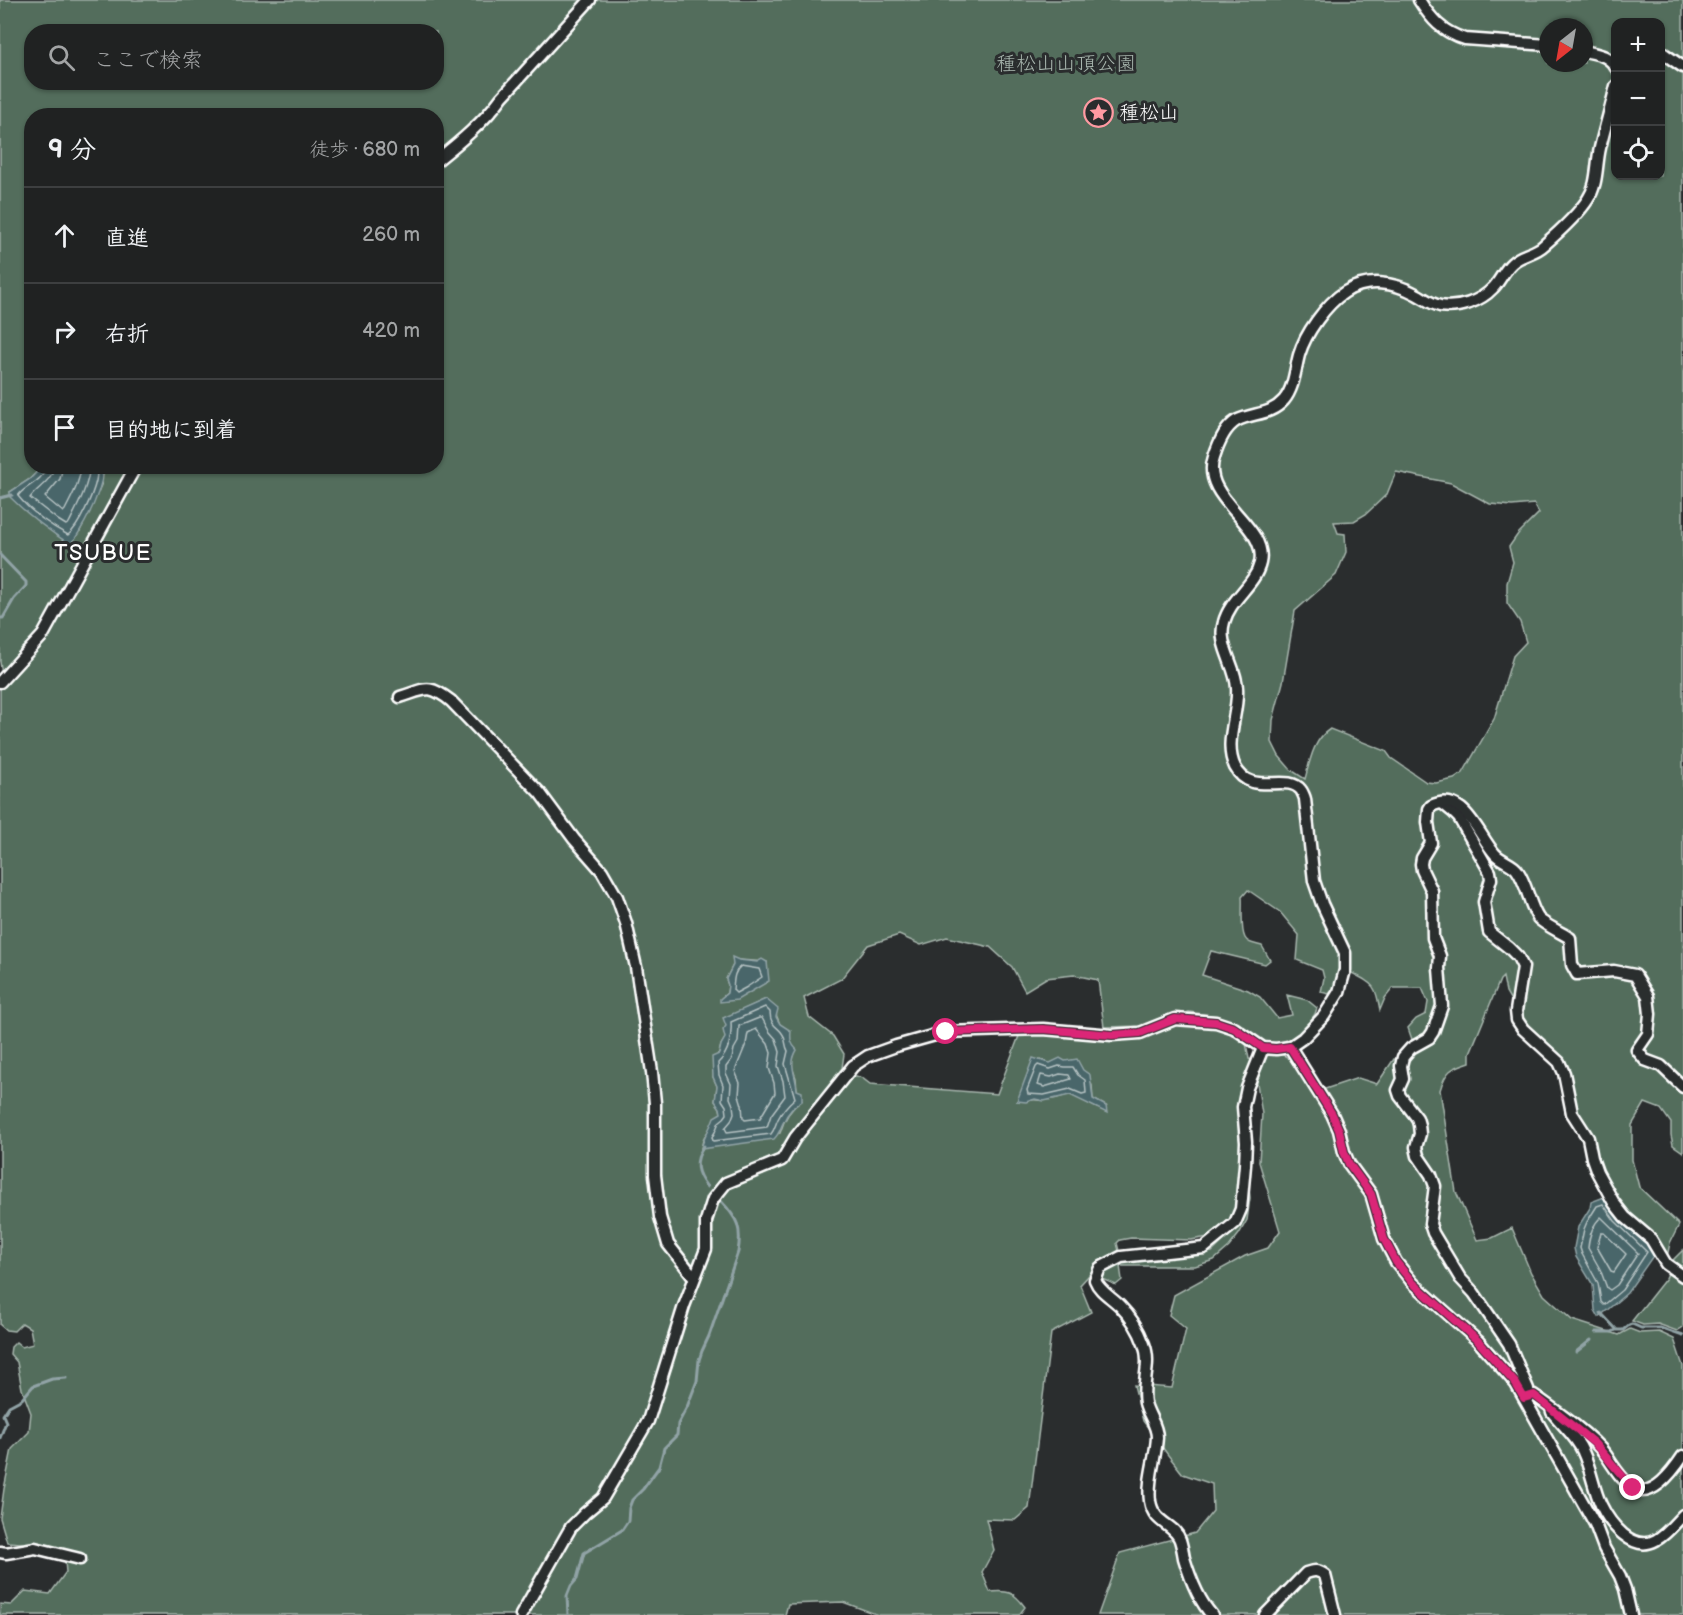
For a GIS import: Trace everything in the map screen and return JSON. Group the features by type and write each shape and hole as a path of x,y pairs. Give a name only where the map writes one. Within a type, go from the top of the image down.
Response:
{"street":[{"path":"444,155 461,142 495,106 590,0"},
{"path":"1419,0 1443,30 1453,36 1465,39 1539,44"},
{"path":"1593,53 1611,59"},
{"path":"1665,54 1683,67"},
{"path":"521,1615 571,1527 603,1498 648,1421 694,1277 706,1249 706,1221 713,1198 726,1183 782,1160 795,1138 853,1066 868,1056 946,1032 1043,1029 1112,1035 1140,1033 1175,1019 1216,1022 1234,1028 1263,1048 1276,1049 1290,1047 1303,1038 1324,1016 1339,992 1346,970 1345,953 1314,881 1308,817 1302,790 1294,785 1256,784 1245,778 1236,767 1231,751 1238,686 1224,644 1222,630 1229,609 1256,574 1261,551 1249,529 1222,497 1212,476 1213,460 1224,433 1234,422 1271,411 1285,399 1296,374 1299,353 1310,333 1325,310 1345,292 1371,283 1385,283 1413,292 1442,307 1470,304 1493,288 1513,262 1541,248 1560,231 1588,199 1594,186 1611,106"},
{"path":"0,682 44,635 132,474"},
{"path":"400,697 426,689 437,690 451,701 540,793 602,872 617,897 626,923 636,967 652,1072 655,1103 655,1175 660,1217 668,1244 694,1277"},
{"path":"1527,1396 1528,1389 1509,1344 1474,1293 1460,1278 1433,1233 1431,1224 1435,1186 1431,1175 1418,1156 1416,1147 1420,1134 1417,1118 1398,1090 1403,1079 1401,1066 1403,1057 1411,1048 1429,1038 1442,1006 1440,956 1433,938 1432,891 1421,864 1431,843 1428,822 1431,806 1442,802 1457,805 1467,813 1498,858 1517,870 1539,919 1570,938 1572,965 1577,974 1614,971 1635,975 1648,996 1650,1014 1648,1034 1637,1050 1645,1059 1661,1066 1683,1088"},
{"path":"1442,802 1459,819 1490,872 1491,879 1484,902 1489,932 1518,957 1523,967 1516,1011 1517,1020 1523,1029 1559,1062 1564,1073 1572,1113 1588,1138 1597,1172 1614,1203 1625,1217 1651,1239 1666,1264 1683,1276"},
{"path":"1290,1047 1332,1114 1349,1164 1371,1194 1384,1239 1396,1262 1413,1283 1478,1341 1527,1396 1620,1576 1631,1615"},
{"path":"1212,1615 1193,1583 1180,1538 1156,1517 1150,1501 1157,1436 1145,1401 1148,1359 1144,1343 1132,1320 1097,1286 1095,1280 1100,1268 1121,1257 1204,1248 1235,1223 1241,1209 1245,1165 1243,1107 1247,1088 1263,1048"},
{"path":"1527,1396 1534,1395 1594,1443 1633,1488 1645,1491 1652,1488 1665,1479 1683,1456"},
{"path":"1551,1408 1579,1444 1601,1506 1622,1533 1632,1541 1644,1545 1664,1535 1683,1515"},
{"path":"0,1552 35,1548 80,1559"},
{"path":"1265,1615 1312,1570 1324,1575 1335,1615"}],"green space":[{"name":"種松山山頂公園","path":"0,0 1683,0 1683,1152 1673,1145 1671,1123 1661,1109 1645,1103 1632,1125 1632,1160 1639,1187 1679,1225 1670,1243 1667,1257 1630,1217 1605,1180 1575,1112 1571,1079 1566,1064 1557,1052 1527,1028 1506,992 1503,977 1470,1053 1470,1062 1450,1071 1440,1090 1456,1192 1477,1240 1492,1238 1512,1228 1531,1273 1544,1295 1572,1320 1619,1335 1630,1329 1640,1333 1659,1332 1674,1339 1683,1366 1683,1615 1098,1615 1120,1553 1195,1533 1213,1511 1212,1484 1183,1474 1168,1455 1143,1421 1134,1385 1172,1388 1186,1329 1169,1315 1174,1295 1245,1256 1268,1248 1280,1231 1259,1162 1262,1114 1257,1068 1244,1089 1241,1174 1236,1214 1233,1220 1214,1236 1191,1240 1131,1238 1120,1240 1117,1243 1119,1251 1131,1260 1212,1252 1234,1231 1248,1176 1250,1198 1247,1220 1229,1247 1214,1260 1195,1266 1120,1266 1122,1280 1116,1285 1090,1274 1080,1285 1091,1312 1051,1333 1029,1508 1015,1520 986,1519 994,1550 982,1572 990,1592 1010,1593 1021,1602 1025,1607 1019,1615 878,1615 843,1602 788,1604 785,1615 0,1615 0,1604 11,1605 25,1591 50,1594 66,1572 64,1551 35,1544 7,1542 0,1518 12,1449 29,1432 31,1413 22,1389 17,1362 10,1354 11,1347 16,1342 22,1347 33,1344 30,1328 22,1323 14,1331 6,1330 0,1325 0,689 4,685 0,662","holes":["1396,472 1451,483 1490,504 1512,506 1534,504 1539,513 1518,534 1509,547 1513,562 1507,583 1507,603 1520,622 1526,642 1513,656 1494,719 1463,773 1454,779 1436,783 1426,782 1391,758 1386,751 1330,729 1316,745 1305,779 1291,770 1279,756 1272,742 1273,720 1283,682 1295,611 1336,575 1346,552 1345,534 1338,533 1334,522 1354,521 1366,514 1387,494","1248,890 1280,912 1299,935 1297,960 1322,970 1324,978 1321,992 1329,994 1335,986 1352,973 1373,987 1380,1010 1385,998 1393,988 1422,988 1428,1002 1426,1014 1416,1019 1408,1028 1416,1051 1407,1064 1394,1059 1377,1084 1358,1078 1313,1093 1289,1058 1279,1053 1266,1053 1261,1061 1249,1059 1246,1043 1232,1031 1200,1024 1174,1025 1101,1038 1041,1033 1019,1036 997,1094 870,1084 853,1075 843,1084 835,1077 842,1068 844,1054 833,1036 809,1017 804,998 841,979 868,945 899,935 921,945 947,937 990,947 1012,967 1025,991 1046,978 1074,975 1098,980 1104,1027 1144,1026 1189,1012 1216,1016 1236,1024 1263,1044 1278,1043 1295,1037 1304,1030 1317,1008 1307,1000 1287,995 1292,1015 1277,1018 1260,997 1248,990 1202,975 1211,951 1265,964 1270,960 1262,946 1250,943 1243,934 1242,897","739,960 767,962 767,972 720,999 727,993 726,979 733,965","766,999 772,1005 780,1024 788,1030 791,1044 796,1050 791,1064 797,1090 802,1100 788,1115 780,1133 701,1148 706,1134 721,1114 715,1101 717,1086 713,1077 725,1038 724,1030 745,1009","1041,1059 1050,1064 1065,1061 1092,1085 1093,1099 1106,1106 1097,1108 1070,1094 1050,1100 1017,1101"]},
{"path":"1683,1250 1683,1327 1677,1331 1658,1324 1643,1325 1632,1321 1666,1278 1674,1259"}],"water":[{"path":"35,474 103,474 92,508 71,545 39,523 10,497 10,492"},
{"path":"732,957 757,962 762,959 767,962 769,981 737,1000 720,1002 720,999 727,993 726,979 733,965"},
{"path":"766,999 778,1009 776,1017 780,1024 791,1031 791,1042 797,1050 793,1060 793,1070 797,1090 802,1092 802,1101 789,1112 774,1139 701,1149 714,1117 721,1113 715,1101 717,1086 713,1077 712,1057 719,1054 725,1038 723,1030 726,1026 723,1018"},
{"path":"1033,1058 1050,1063 1060,1058 1065,1061 1077,1059 1083,1070 1090,1075 1093,1099 1106,1106 1107,1113 1070,1095 1044,1101 1035,1099 1026,1102 1017,1101"},
{"path":"1607,1196 1619,1217 1655,1253 1627,1293 1599,1317 1595,1310 1593,1285 1576,1257 1574,1248 1578,1227 1590,1208 1591,1202"}],"waterway":[{"path":"0,498 12,495"},
{"path":"0,555 26,582 26,586 14,599 3,618 0,618"},
{"path":"704,1146 698,1157 697,1167 707,1187"},
{"path":"568,1615 567,1596 577,1579 584,1553 622,1530 628,1521 632,1500 659,1467 664,1448 677,1435 678,1424 697,1381 699,1360 738,1252 739,1230 735,1219 721,1201"},
{"path":"1601,1313 1617,1330 1623,1330 1632,1324 1641,1328 1660,1328 1683,1336"},
{"path":"1596,1332 1616,1330"},
{"path":"1576,1352 1591,1340"},
{"path":"0,1438 6,1422 3,1415 9,1406 22,1399 33,1386 52,1379 66,1378"}],"place":[{"name":"種松山","path":"1098,113"}],"district":[{"name":"TSUBUE","path":"103,553"}],"route":[{"path":"946,1032 1043,1029 1112,1035 1140,1033 1175,1019 1216,1022 1234,1028 1263,1048 1290,1047 1332,1114 1349,1164 1371,1194 1384,1239 1396,1262 1413,1283 1478,1341 1516,1384 1524,1398 1534,1395 1557,1412 1594,1443 1633,1488"}]}
